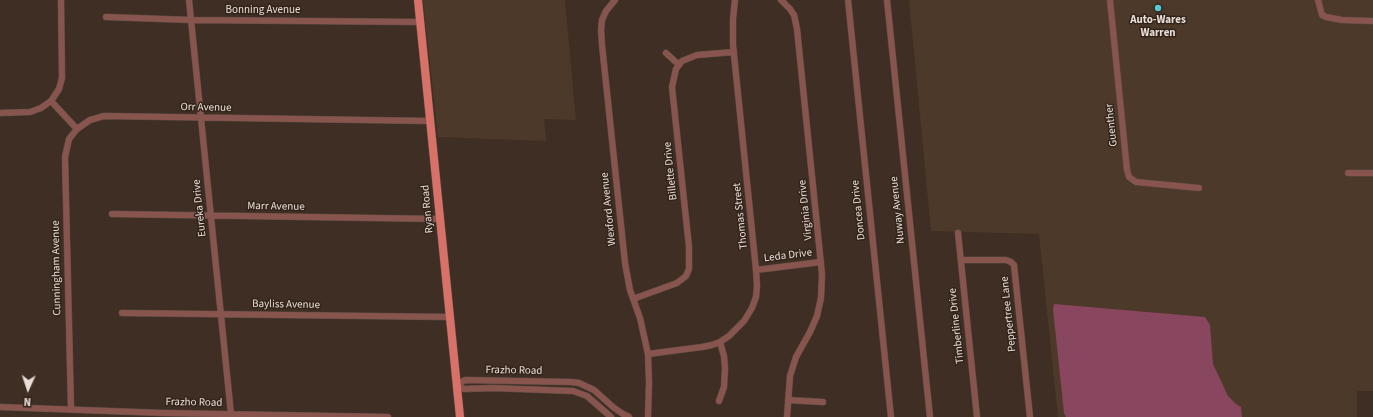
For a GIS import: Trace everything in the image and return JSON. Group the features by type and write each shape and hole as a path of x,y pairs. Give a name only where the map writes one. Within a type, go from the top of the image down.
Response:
{"main road":[{"name":"Ryan Road","path":"418,0 460,417"}],"street":[{"path":"0,113 30,112 42,108 50,101 59,89 62,78 61,0"},
{"name":"Eureka Drive","path":"189,0 231,414"},
{"name":"Wexford Avenue","path":"613,0 602,20 602,46 624,264 633,299 640,318 648,354 648,417"},
{"name":"Thomas Street","path":"648,354 712,345 720,342 737,330 748,316 756,297 756,270 732,33 735,0"},
{"name":"Doncea Drive","path":"848,0 891,417"},
{"name":"Nuway Avenue","path":"887,0 930,417"},
{"name":"Guenther","path":"1110,0 1127,170 1130,177 1136,182 1142,183 1199,188"},
{"path":"1318,0 1322,15 1332,19 1373,21"},
{"name":"Virginia Drive","path":"784,1 794,15 797,29 822,274 822,298 813,326 796,357 792,368 788,400 788,417"},
{"name":"Bonning Avenue","path":"106,16 191,20 420,22"},
{"path":"666,53 679,64 682,61 697,55 734,52"},
{"name":"Billette Drive","path":"633,299 677,283 686,276 689,269 689,247 672,87 674,72 679,64"},
{"path":"50,101 77,129"},
{"name":"Orr Avenue","path":"77,129 90,120 104,116 430,121"},
{"name":"Cunningham Avenue","path":"71,409 65,160 67,146 77,129"},
{"path":"1348,173 1373,173"},
{"name":"Marr Avenue","path":"112,214 440,219"},
{"name":"Timberline Drive","path":"958,233 977,417"},
{"name":"Peppertree Lane","path":"961,260 1009,260 1014,265 1030,417"},
{"name":"Leda Drive","path":"756,270 821,262"},
{"name":"Bayliss Avenue","path":"122,313 450,317"},
{"path":"720,342 724,356 725,368 724,387 720,401"},
{"name":"Frazho Road","path":"611,417 587,396 573,391 492,388 464,389 457,385 465,380 578,383 594,390 613,407 629,417"},
{"path":"788,400 823,402"},
{"name":"Frazho Road","path":"0,407 197,415 231,414 388,417"},
{"path":"84,410 84,417"}],"shaded area":[{"path":"423,0 565,0 576,120 544,119 546,141 438,137"},
{"path":"909,0 1373,0 1373,391 1357,391 1357,417 1058,417 1039,234 931,231"},
{"path":"1054,304 1205,317 1210,325 1213,364 1228,396 1241,407 1242,417 1066,417 1064,413 1053,309"}],"place":[{"name":"Auto-Wares Warren","path":"1158,8"}]}
